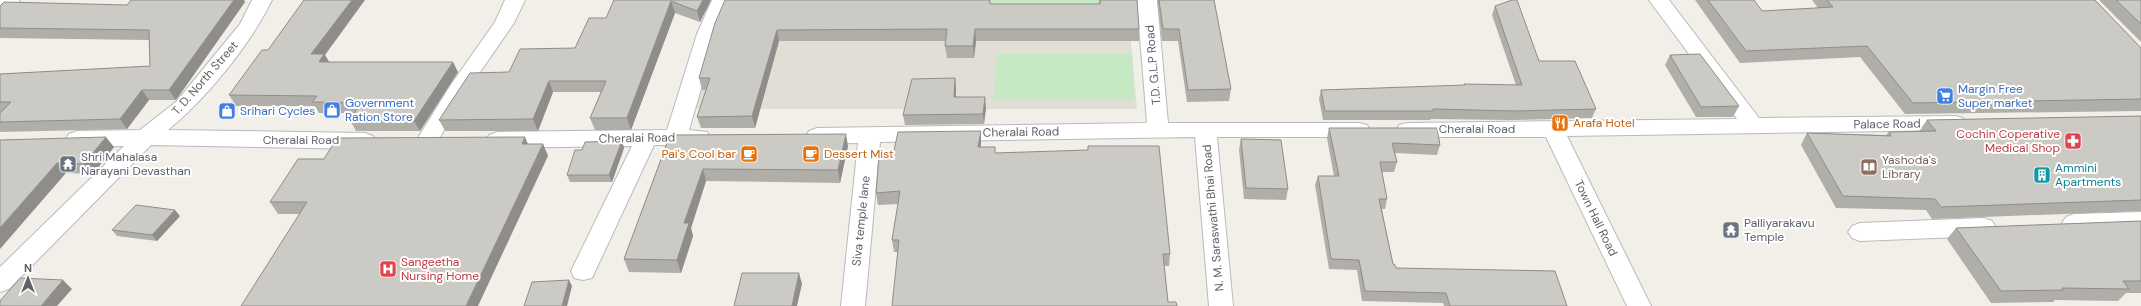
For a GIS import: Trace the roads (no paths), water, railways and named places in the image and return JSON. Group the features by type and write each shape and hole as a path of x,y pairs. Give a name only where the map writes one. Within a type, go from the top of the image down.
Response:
{"street":[{"path":"0,10 10,0"},
{"name":"T. D. North Street","path":"0,282 146,137 184,106 249,26 262,0"},
{"path":"427,141 457,91 504,23 515,0"},
{"path":"676,137 707,34 722,0"},
{"name":"T.D. G.L.P Road","path":"1147,0 1158,130"},
{"path":"1659,0 1754,126"},
{"name":"Palace Road","path":"1754,126 1975,122"},
{"name":"Cheralai Road","path":"800,136 1158,130 1553,129 1754,126"},
{"name":"Town Hall Road","path":"1553,129 1639,306"},
{"name":"N. M. Saraswathi Bhai Road","path":"1205,130 1221,306"},
{"name":"Siva temple lane","path":"853,306 870,136"},
{"name":"Cheralai Road","path":"54,140 146,137 211,140 450,141"},
{"name":"Cheralai Road","path":"474,140 715,137"},
{"path":"583,271 647,138"},
{"path":"2055,224 2141,220"},
{"path":"1860,232 2008,226"}],"place":[{"name":"Margin Free Super market","path":"1945,96"},
{"name":"Government Ration Store","path":"332,110"},
{"name":"Srihari Cycles","path":"227,111"},
{"name":"Arafa Hotel","path":"1560,123"},
{"name":"Cochin Coperative Medical Shop","path":"2073,141"},
{"name":"Pai's Cool bar","path":"749,154"},
{"name":"Dessert Mist","path":"811,154"},
{"name":"Shri Mahalasa Narayani Devasthan","path":"68,164"},
{"name":"Yashoda's Library","path":"1869,167"},
{"name":"Ammini Apartments","path":"2042,175"},
{"name":"Palliyarakavu Temple","path":"1731,230"},
{"name":"Sangeetha Nursing Home","path":"388,269"}]}
